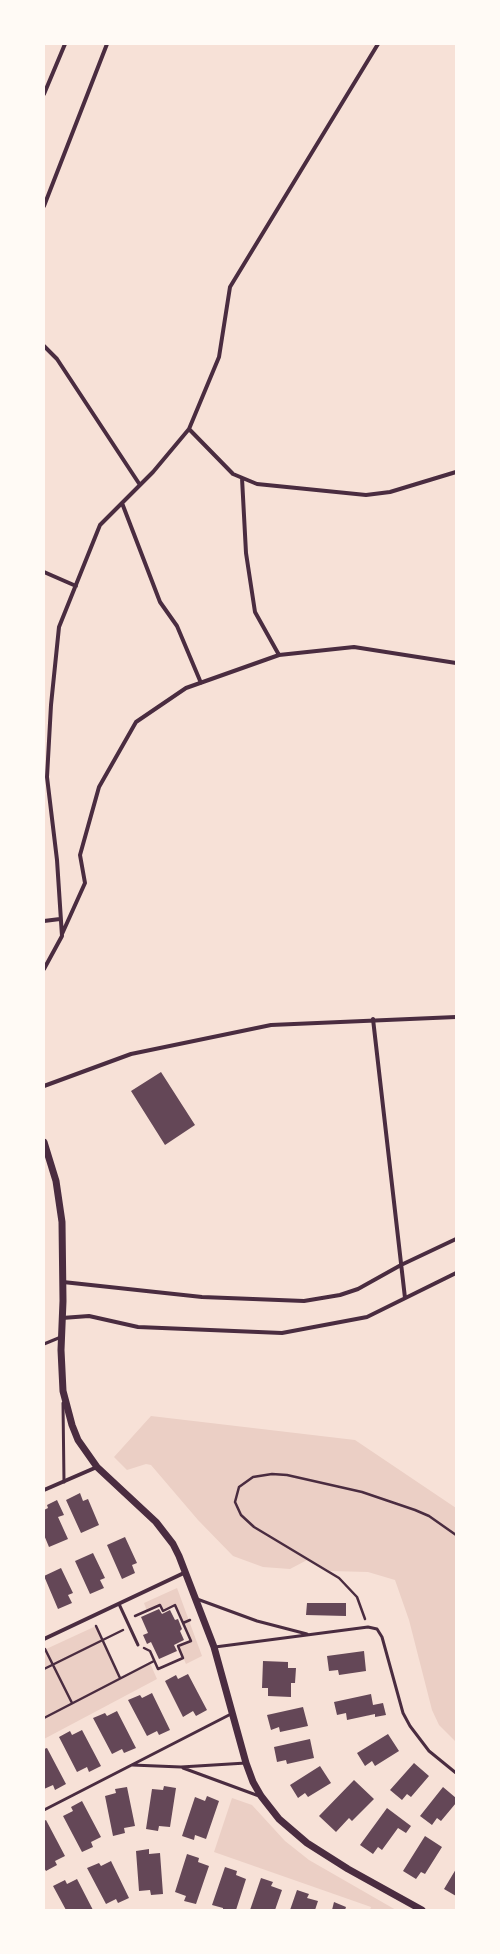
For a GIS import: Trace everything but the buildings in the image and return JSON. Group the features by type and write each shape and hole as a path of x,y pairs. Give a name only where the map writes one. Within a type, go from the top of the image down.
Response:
{"street":[{"path":"44,94 65,44"},
{"path":"44,206 107,44"},
{"path":"62,936 57,860 47,777 51,705 59,627 100,525 189,430 219,357 230,287 378,44"},
{"path":"44,346 57,359 140,484"},
{"path":"189,430 232,474 256,484 366,495 390,492 456,472"},
{"path":"242,478 246,553 256,612 279,655"},
{"path":"122,503 160,602 177,626 201,683"},
{"path":"44,572 76,586"},
{"path":"44,970 62,936 85,883 80,855 99,787 136,722 186,688 279,655 354,647 456,663"},
{"path":"44,921 60,919"},
{"path":"44,1086 131,1054 271,1025 373,1019 456,1017"},
{"path":"373,1019 405,1298"},
{"path":"44,1142 56,1181 60,1202 63,1282 61,1337 63,1392 72,1425 78,1440 97,1467 165,1533 180,1556 214,1647 246,1763 253,1782 261,1796 279,1818 307,1843 348,1869 422,1910"},
{"path":"63,1282 202,1297 304,1301 340,1295 358,1289 401,1265 456,1239"},
{"path":"62,1318 89,1316 138,1327 282,1332 367,1317 456,1273"},
{"path":"44,1490 97,1467"},
{"path":"44,1639 186,1572"}],"lane":[{"path":"44,1344 61,1337"},
{"path":"63,1392 64,1482"},
{"path":"197,1599 257,1621 309,1635"},
{"path":"119,1604 138,1646"},
{"path":"214,1647 368,1627 378,1629 381,1632 397,1692 410,1726 429,1751 456,1773"},
{"path":"44,1810 233,1713"},
{"path":"130,1765 181,1768 246,1763"},
{"path":"181,1768 261,1796"}],"path":[{"path":"368,1627 357,1597 339,1578 254,1527 240,1515 235,1502 239,1487 253,1478 272,1474 287,1475 362,1492 416,1510 429,1516 456,1535"},
{"path":"126,1620 160,1605 163,1611 175,1605 191,1641 178,1646 183,1658 158,1668 150,1651 138,1646"},
{"path":"183,1623 190,1620"},
{"path":"96,1626 120,1678"},
{"path":"44,1669 130,1627"},
{"path":"45,1649 72,1703"},
{"path":"44,1718 154,1660"}],"shaded area":[{"path":"151,1416 355,1440 456,1508 456,1742 439,1725 432,1710 409,1620 395,1580 368,1572 330,1571 309,1559 290,1569 263,1567 233,1556 198,1520 151,1465 146,1464 127,1470 114,1457"},
{"path":"177,1588 202,1656 186,1664 178,1646 190,1641 175,1606 163,1611 161,1605 147,1611 144,1603"},
{"path":"96,1626 120,1677 150,1663 157,1679 44,1739 44,1650"},
{"path":"232,1798 252,1805 285,1841 309,1860 396,1910 370,1910 371,1907 214,1852"}]}
